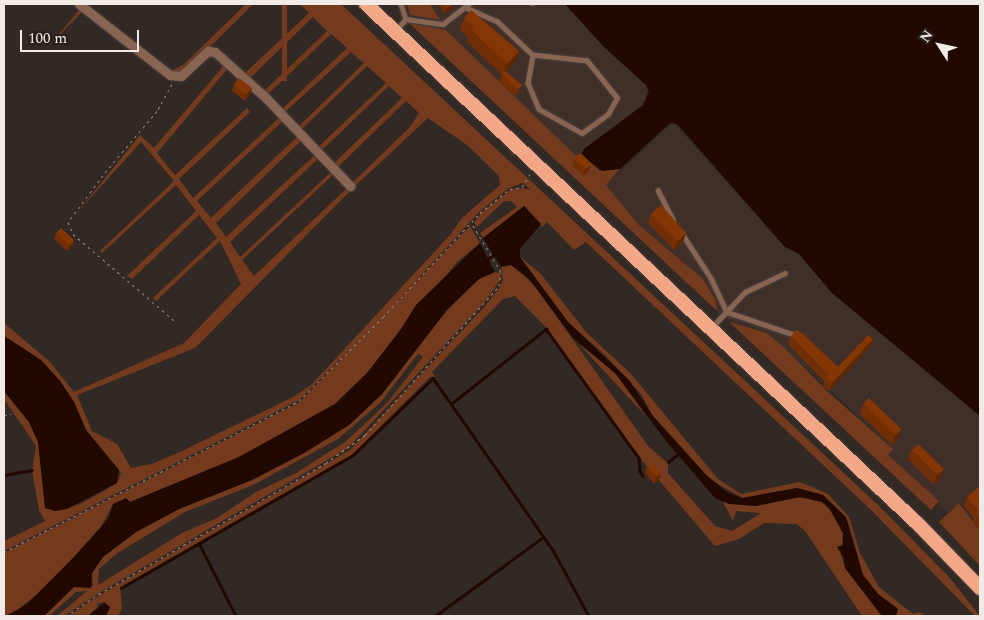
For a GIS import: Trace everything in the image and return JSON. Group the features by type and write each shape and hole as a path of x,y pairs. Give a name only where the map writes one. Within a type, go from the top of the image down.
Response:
{"highway":[{"path":"366,4 536,162 917,523 980,588"}],"street":[{"path":"80,4 174,76 184,75 208,51 215,52 266,98 350,186"}],"lane":[{"path":"400,4 406,19"},
{"path":"406,19 437,26 467,6 497,21 533,55 587,61 617,98 608,114 582,133 539,109 528,83 533,55"},
{"path":"395,31 406,19"},
{"path":"658,190 671,217 711,278 727,312 780,328 805,340"},
{"path":"711,328 745,292 785,273"}],"path":[{"path":"174,76 169,93 157,111 88,192 68,222 73,234 175,321"},
{"path":"4,552 300,401 500,195 510,189 522,187 536,162"},
{"path":"66,616 99,594 349,449 485,304 499,286 501,272 472,223"},
{"path":"4,415 11,414"}],"shaded area":[{"path":"73,4 84,10 49,46 80,9"},
{"path":"246,4 253,4 210,47 181,72 170,71 183,65"},
{"path":"282,4 287,4 287,81 282,81"},
{"path":"300,4 341,4 877,504 949,577 980,616 975,616 872,511 586,242 574,250 547,222 542,227 524,206 483,238 480,233 517,207 511,201 504,201 477,227 474,223 481,213 510,190 523,188 531,190 523,183 509,188 479,212 383,317 299,400 4,551 4,541 45,521 39,510 32,471 36,446 4,399 4,391 29,422 38,442 45,504 54,511 80,504 100,493 117,483 121,473 86,430 74,402 60,381 41,360 4,336 4,323 49,361 74,392 184,343 241,284 220,241 156,301 153,298 217,238 199,215 132,279 127,276 196,211 176,185 102,253 100,251 174,181 141,142 76,214 140,135 154,148 225,64 229,67 157,153 175,175 247,108 250,112 179,179 193,198 280,117 284,120 197,201 211,218 299,135 303,139 216,223 226,237 317,153 320,157 230,242 240,257 332,171 334,174 242,260 254,276 347,188 350,191 195,348 77,395 92,431 117,444 131,468 152,464 182,451 295,396 312,384 451,234 462,218 500,185 499,176 467,145 428,118 354,187 351,184 409,128 419,113 406,101 337,168 333,164 402,98 389,86 321,151 317,148 386,83 367,66 301,130 298,127 364,63 351,52 284,113 281,110 347,48 331,34 266,96 263,92 327,31 313,17 249,79 244,74 309,13"},
{"path":"407,4 430,4 440,20 410,15"},
{"path":"430,4 565,4 604,47 646,85 646,98 643,105 576,156 448,35"},
{"path":"565,4 980,4 980,416 832,293 799,254 785,247 677,124 670,123 620,169 602,171 590,162 582,154 584,149 643,105 649,91 646,85 604,47"},
{"path":"409,23 446,30 576,156 582,154 599,170 620,169 606,185 639,225 703,279 716,301 717,311"},
{"path":"673,122 785,247 799,254 832,293 980,416 980,531 960,503 948,512 888,455 893,449 784,347 766,333 729,322 717,311 716,301 678,257 639,225 606,185"},
{"path":"524,206 541,224 520,249 520,257 568,322 629,380 653,416 706,475 727,492 742,498 797,488 823,495 846,517 863,575 878,594 898,609 896,616 882,616 845,568 844,558 837,547 843,545 843,533 829,508 822,502 800,497 756,506 729,504 715,498 666,441 616,374 573,338 530,280 511,265 501,267 483,238"},
{"path":"470,226 480,243 457,262 367,373 335,404 239,457 130,502 113,504 100,529 46,587 15,612 4,616 4,553 300,402"},
{"path":"480,243 495,272 479,279 447,310 382,394 349,425 304,453 252,480 179,509 136,532 103,557 92,573 91,588 74,587 44,616 6,616 27,604 73,558 108,519 113,504 126,498 130,502 239,457 335,404 367,373 401,329 416,305"},
{"path":"520,257 540,273 586,332 632,375 718,479 741,494 800,482 828,494 849,517 860,553 879,587 913,614 920,612 926,616 896,616 898,609 878,594 863,575 848,522 819,494 797,488 743,498 711,480 653,416 641,394 606,356 568,322"},
{"path":"508,264 520,270 537,289 648,446 668,463 668,473 715,526 732,531 761,513 736,511 733,521 723,502 756,506 800,497 822,502 832,512 843,533 841,555 845,568 882,616 862,616 805,531 797,524 764,523 739,539 715,546 640,458 546,327 515,296 503,299 432,372 435,377 430,377 353,454 120,587 122,609 118,616 106,616 110,607 105,602 98,603 97,608 88,616 68,616 100,595 350,450 486,305 500,287 503,279 501,267"},
{"path":"495,272 500,273 501,279 484,303 348,448 99,593 64,616 57,616 87,591 76,592 49,616 44,616 74,587 93,586 92,573 103,557 136,532 179,509 252,480 304,453 349,425 382,394 447,310 479,279","holes":["418,354 423,357 387,403 345,442 296,473 256,492 217,518 182,533 98,585 99,569 116,554 185,512 253,485 338,439 380,403"]},
{"path":"729,322 767,333 784,347 827,391 893,449 888,455 939,501 931,510"},
{"path":"4,336 41,360 60,381 74,402 86,430 119,470 117,483 67,509 55,511 45,508 38,442 29,422 4,391"},
{"path":"579,344 613,370 646,416 629,398"},
{"path":"959,503 980,531 980,566 939,522"},
{"path":"104,603 110,607 106,616 88,616"}],"building":[{"path":"444,4 453,4 447,8"},
{"path":"471,10 519,51 507,64 471,30 474,27 464,18"},
{"path":"505,71 522,85 518,90 502,75"},
{"path":"239,78 252,88 246,95 233,85"},
{"path":"580,153 591,164 586,169 574,159"},
{"path":"661,205 686,233 678,241 651,214"},
{"path":"61,228 74,240 69,245 56,233"},
{"path":"796,330 802,333 838,367 868,335 873,339 832,383 826,378 829,375 791,336"},
{"path":"869,398 901,429 896,435 863,404"},
{"path":"918,444 944,469 938,475 912,450"},
{"path":"652,462 661,474 656,477 647,466"},
{"path":"980,486 980,499 978,501 980,503 980,518 976,513 978,510 967,497"}],"waterway":[{"path":"486,261 495,253"},
{"path":"452,403 546,329 639,458 640,471 643,476"},
{"path":"121,588 353,455 433,378 553,550 589,616"},
{"path":"668,462 677,455"},
{"path":"4,475 32,470"},
{"path":"435,616 542,538"},
{"path":"199,543 236,616"}]}
